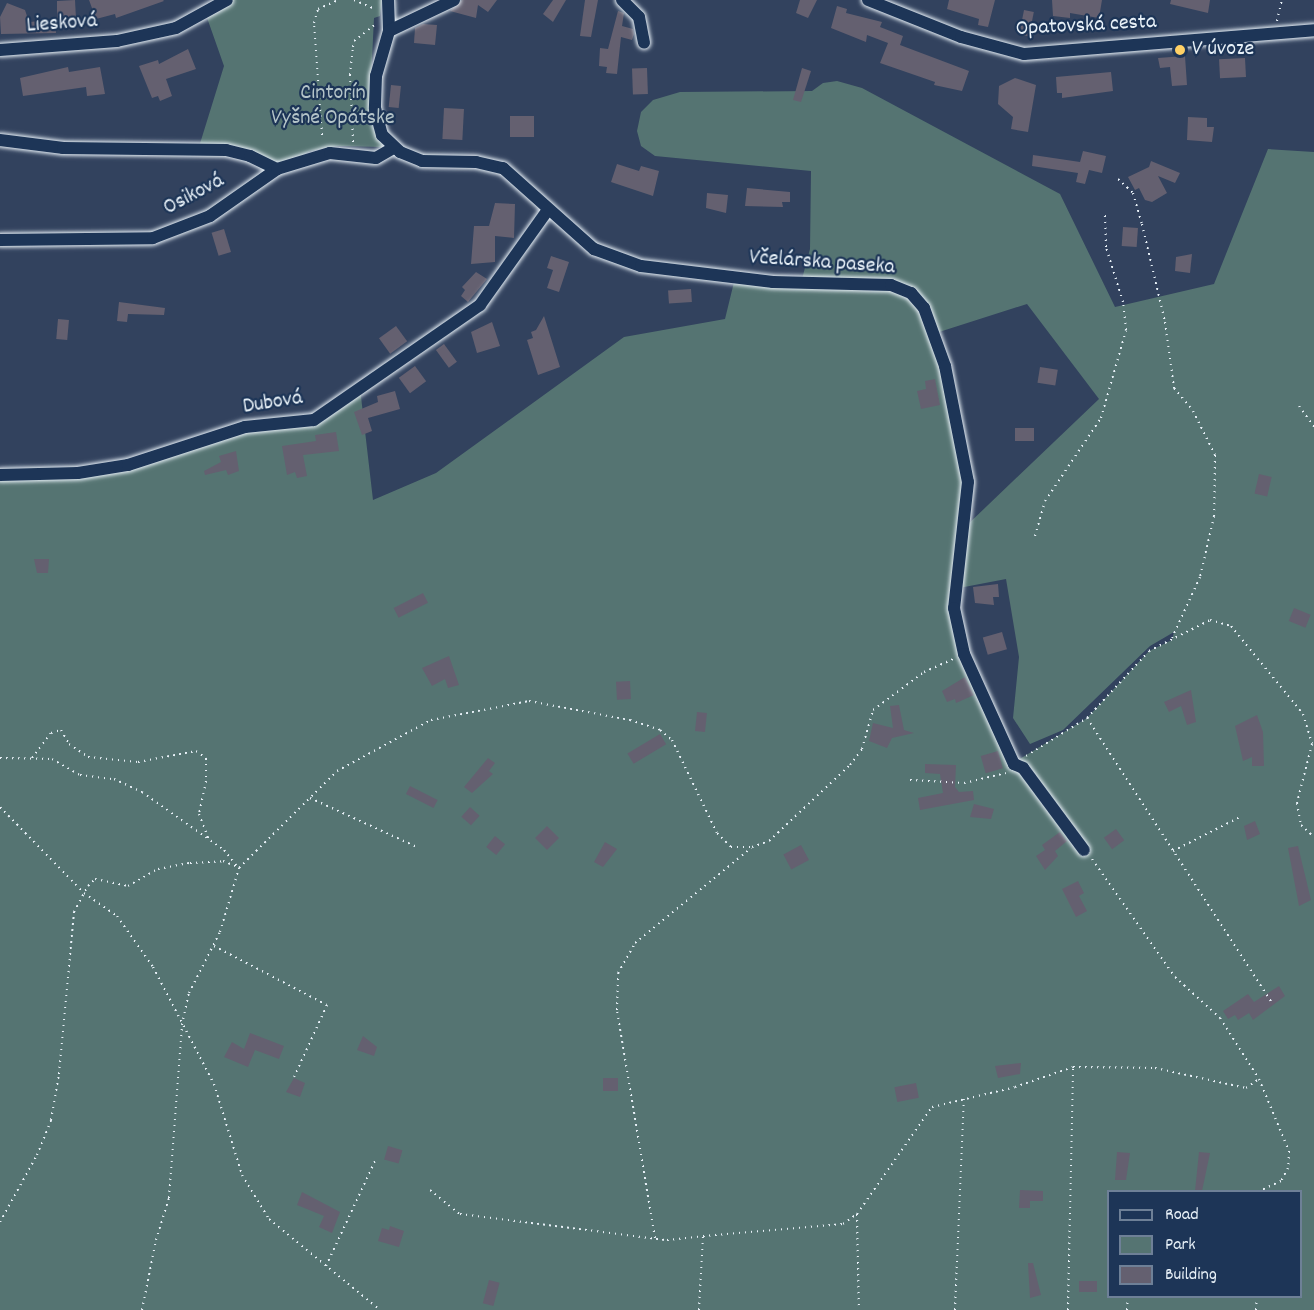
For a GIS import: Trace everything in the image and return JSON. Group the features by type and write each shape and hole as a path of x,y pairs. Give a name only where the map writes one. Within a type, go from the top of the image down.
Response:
{"street":[{"name":"Liesková","path":"0,50 117,41 176,28 226,0"},
{"path":"389,31 454,0"},
{"path":"622,0 639,18 644,43"},
{"name":"Opatovská cesta","path":"868,0 961,37 1024,54 1274,31 1314,30"},
{"path":"387,5 389,31 376,76 375,109 382,135 393,148"},
{"path":"0,140 63,148 226,150 250,156 277,169"},
{"name":"Osiková","path":"0,240 153,238 210,216 277,169 330,153 376,158 393,148"},
{"name":"Včelárska paseka","path":"393,148 422,161 494,164 510,173 547,211 594,249 641,266 773,282 891,285 911,293 924,308 945,366 968,482 954,608 964,654 1018,766 1084,850"},
{"name":"Dubová","path":"0,475 78,473 128,465 245,427 314,420 480,305 547,211"}],"path":[{"path":"322,135 314,24 318,9 338,0"},
{"path":"354,0 387,5"},
{"path":"1274,31 1282,0"},
{"path":"353,142 350,75 353,47 374,24"},
{"path":"1118,178 1133,193 1142,224 1165,322 1174,388 1193,411 1215,455 1214,516 1200,577 1172,640"},
{"path":"1035,536 1045,501 1101,418 1126,330 1123,302 1106,247 1105,215"},
{"path":"1299,406 1314,427"},
{"path":"909,780 964,783 1018,766 1087,718 1149,651 1210,620 1231,626 1303,714 1312,744 1312,756 1299,784 1297,803 1301,825 1314,837"},
{"path":"142,1310 174,1166 182,1025 189,993 213,946 239,868 337,771 431,720 529,701 630,720 660,730 672,740 717,833 731,847 752,846 769,841 850,765 862,749 873,710 889,695 924,672 964,654"},
{"path":"1087,718 1272,1002"},
{"path":"32,758 51,733 61,730 69,744 88,757 138,762 196,751 206,758 206,782 199,814 208,840"},
{"path":"0,758 52,759 80,775 114,779 142,792 208,840 239,868"},
{"path":"310,798 417,847"},
{"path":"0,807 84,893 117,916 153,967 214,1084 242,1174 269,1219 380,1310"},
{"path":"1173,851 1242,816"},
{"path":"655,1238 617,1010 618,973 635,943 752,846"},
{"path":"1084,850 1108,876 1175,977 1220,1018 1259,1079 1288,1151 1288,1168 1281,1181 1259,1190"},
{"path":"0,1222 37,1155 51,1120 59,1074 74,912 84,893 95,879 128,886 158,869 190,863 223,861 239,868"},
{"path":"213,946 327,1005 294,1077"},
{"path":"430,1190 460,1214 655,1238 843,1224 857,1214 932,1107 1073,1067 1155,1068 1246,1088 1259,1079"},
{"path":"1068,1310 1073,1067"},
{"path":"955,1310 964,1098"},
{"path":"326,1266 375,1161"},
{"path":"857,1214 859,1310"},
{"path":"699,1310 702,1236"}],"green space":[{"name":"Cintorín Vyšné Opátske","path":"227,0 382,0 380,16 374,18 370,100 372,125 383,147 338,146 310,151 277,169 250,156 198,150 224,66 205,12"},
{"path":"837,81 862,88 1060,194 1115,307 1214,284 1268,149 1314,152 1314,1310 0,1310 0,475 78,473 128,465 245,427 314,420 360,388 373,500 436,473 624,337 725,319 735,278 891,285 911,293 924,308 945,366 968,482 954,608 964,654 995,725 1011,750 1013,763 1087,718 1149,651 1172,640 1174,632 1150,646 1063,730 1030,744 1013,718 1019,657 1006,579 959,588 965,527 1099,399 1027,304 936,333 926,302 898,282 802,279 810,249 811,171 655,156 641,146 637,131 641,112 653,100 680,92 812,91 823,83"}],"building":[{"path":"75,0 76,19 57,23 57,1"},
{"path":"89,0 164,1 116,18 115,14 96,19"},
{"path":"462,0 497,0 488,12 478,5 476,18 450,11"},
{"path":"553,0 566,0 553,22 543,14"},
{"path":"585,0 598,0 591,37 580,36"},
{"path":"800,0 817,0 808,18 796,13"},
{"path":"949,0 995,0 988,27 978,25 979,19 947,9"},
{"path":"1052,0 1102,0 1099,18 1070,13 1070,18 1053,16"},
{"path":"1171,0 1210,0 1208,13 1170,4"},
{"path":"7,3 25,10 29,22 54,20 56,33 1,34 0,17"},
{"path":"837,6 847,9 846,13 882,22 880,27 903,36 900,45 969,71 962,91 934,85 935,82 880,63 888,43 867,35 866,42 831,28"},
{"path":"1024,10 1034,12 1029,36 1019,35"},
{"path":"618,11 624,13 622,26 633,29 634,34 632,40 621,37 617,74 606,73 607,67 599,66 600,48 608,49"},
{"path":"423,24 437,25 435,45 414,43 415,28"},
{"path":"188,49 196,69 166,79 172,96 160,101 158,96 152,98 139,66 158,60 159,64"},
{"path":"1185,56 1187,85 1172,86 1170,67 1160,68 1158,58"},
{"path":"1245,58 1246,77 1220,78 1219,59"},
{"path":"68,67 69,72 100,67 105,94 87,96 86,87 23,96 20,78"},
{"path":"647,68 648,94 633,95 632,69"},
{"path":"802,68 811,71 801,102 793,100"},
{"path":"1111,72 1113,91 1062,98 1062,93 1057,93 1056,77"},
{"path":"1015,78 1036,85 1028,132 1011,129 1013,117 998,104 999,86"},
{"path":"391,85 401,86 399,108 389,107"},
{"path":"444,108 464,109 462,140 442,139"},
{"path":"510,116 534,116 534,137 510,137"},
{"path":"1188,117 1207,118 1207,127 1214,127 1212,142 1187,140"},
{"path":"1083,151 1106,156 1102,173 1089,170 1085,184 1076,182 1078,173 1032,166 1033,155 1080,162"},
{"path":"1151,161 1180,173 1175,183 1158,176 1167,193 1152,202 1145,200 1139,188 1135,190 1128,177 1149,167"},
{"path":"617,164 639,171 641,166 659,171 653,196 611,182"},
{"path":"747,188 790,192 790,202 782,202 783,207 745,206"},
{"path":"707,193 728,195 726,213 706,208"},
{"path":"495,203 515,204 514,238 495,236 495,262 471,264 474,226 489,226"},
{"path":"1123,227 1138,228 1137,247 1122,246"},
{"path":"224,229 231,252 219,256 212,233"},
{"path":"1192,254 1190,273 1175,271 1176,257"},
{"path":"551,256 569,262 559,292 547,288 553,270 547,268"},
{"path":"476,272 487,279 468,302 461,296 465,290 462,287"},
{"path":"691,289 692,302 669,304 668,291"},
{"path":"119,302 165,308 164,315 128,314 127,322 117,321"},
{"path":"544,316 560,367 538,375 527,340 533,338 531,332 536,330"},
{"path":"58,319 69,320 67,340 56,339"},
{"path":"492,322 500,346 477,353 471,332"},
{"path":"396,326 407,341 390,354 379,338"},
{"path":"444,344 457,362 449,368 436,350"},
{"path":"415,366 426,381 410,393 399,378"},
{"path":"1040,367 1058,370 1055,386 1037,383"},
{"path":"935,379 940,405 921,409 917,391 926,389 925,381"},
{"path":"395,391 400,409 368,418 372,431 362,435 354,412 378,402 377,396"},
{"path":"1015,428 1034,428 1034,441 1015,441"},
{"path":"336,432 339,451 303,455 307,476 297,478 295,472 287,475 282,446 316,441 315,435"},
{"path":"236,451 239,471 228,475 226,470 205,475 204,471 221,462 219,456"},
{"path":"1259,474 1272,477 1267,496 1255,493"},
{"path":"34,559 49,559 48,573 37,573"},
{"path":"998,584 999,597 993,597 994,605 975,603 973,587"},
{"path":"423,593 428,603 399,618 394,608"},
{"path":"1294,608 1311,615 1305,628 1289,621"},
{"path":"1002,632 1007,649 988,655 983,638"},
{"path":"449,656 459,685 448,688 445,679 432,686 422,668"},
{"path":"965,677 974,695 956,703 955,699 947,702 942,691"},
{"path":"630,681 631,699 617,700 616,682"},
{"path":"1191,690 1196,722 1187,725 1181,706 1169,712 1164,702"},
{"path":"899,705 904,730 914,733 892,738 887,748 869,741 873,723 893,728 890,706"},
{"path":"697,712 707,713 705,732 695,731"},
{"path":"1257,715 1263,732 1264,766 1252,766 1252,757 1243,761 1235,726"},
{"path":"660,734 666,744 634,764 627,754"},
{"path":"998,751 1003,768 986,773 981,756"},
{"path":"488,758 495,763 489,771 493,774 472,793 464,787"},
{"path":"925,764 956,765 955,787 959,792 973,791 974,800 920,810 918,798 943,793 940,774 925,773"},
{"path":"410,786 438,800 434,808 406,794"},
{"path":"974,804 994,809 991,819 970,817"},
{"path":"470,807 480,816 471,825 461,817"},
{"path":"1255,821 1260,834 1247,840 1244,826"},
{"path":"547,826 559,838 547,850 535,838"},
{"path":"1116,829 1124,840 1112,849 1104,838"},
{"path":"1060,832 1067,841 1055,851 1058,856 1045,870 1036,856 1045,850 1042,845"},
{"path":"495,836 505,844 496,855 486,847"},
{"path":"605,842 617,849 603,867 594,862"},
{"path":"801,845 809,860 791,869 783,854"},
{"path":"1298,846 1311,900 1299,906 1288,848"},
{"path":"1078,881 1084,893 1079,896 1087,911 1076,917 1062,889"},
{"path":"1279,986 1285,996 1253,1020 1249,1013 1238,1020 1235,1015 1228,1019 1223,1011 1248,994 1254,1002"},
{"path":"250,1033 284,1046 279,1059 255,1050 248,1067 224,1057 232,1042 244,1049"},
{"path":"363,1036 377,1047 374,1056 357,1050"},
{"path":"1021,1063 1020,1074 998,1078 995,1066"},
{"path":"294,1078 305,1083 300,1097 286,1092"},
{"path":"603,1078 618,1078 618,1091 603,1091"},
{"path":"916,1083 919,1098 897,1102 894,1087"},
{"path":"388,1146 402,1150 399,1164 384,1159"},
{"path":"1117,1152 1130,1153 1126,1180 1115,1180"},
{"path":"1199,1152 1210,1153 1202,1190 1195,1190"},
{"path":"1020,1190 1043,1191 1043,1201 1030,1201 1030,1208 1019,1208"},
{"path":"302,1192 340,1212 332,1233 319,1227 324,1216 297,1205"},
{"path":"390,1226 404,1231 399,1247 378,1241 382,1228 389,1230"},
{"path":"1028,1263 1033,1263 1041,1295 1030,1298"},
{"path":"489,1280 500,1283 493,1306 483,1303"},
{"path":"1079,1281 1097,1281 1097,1292 1079,1292"}],"place":[{"name":"V úvoze","path":"1180,50"}]}
